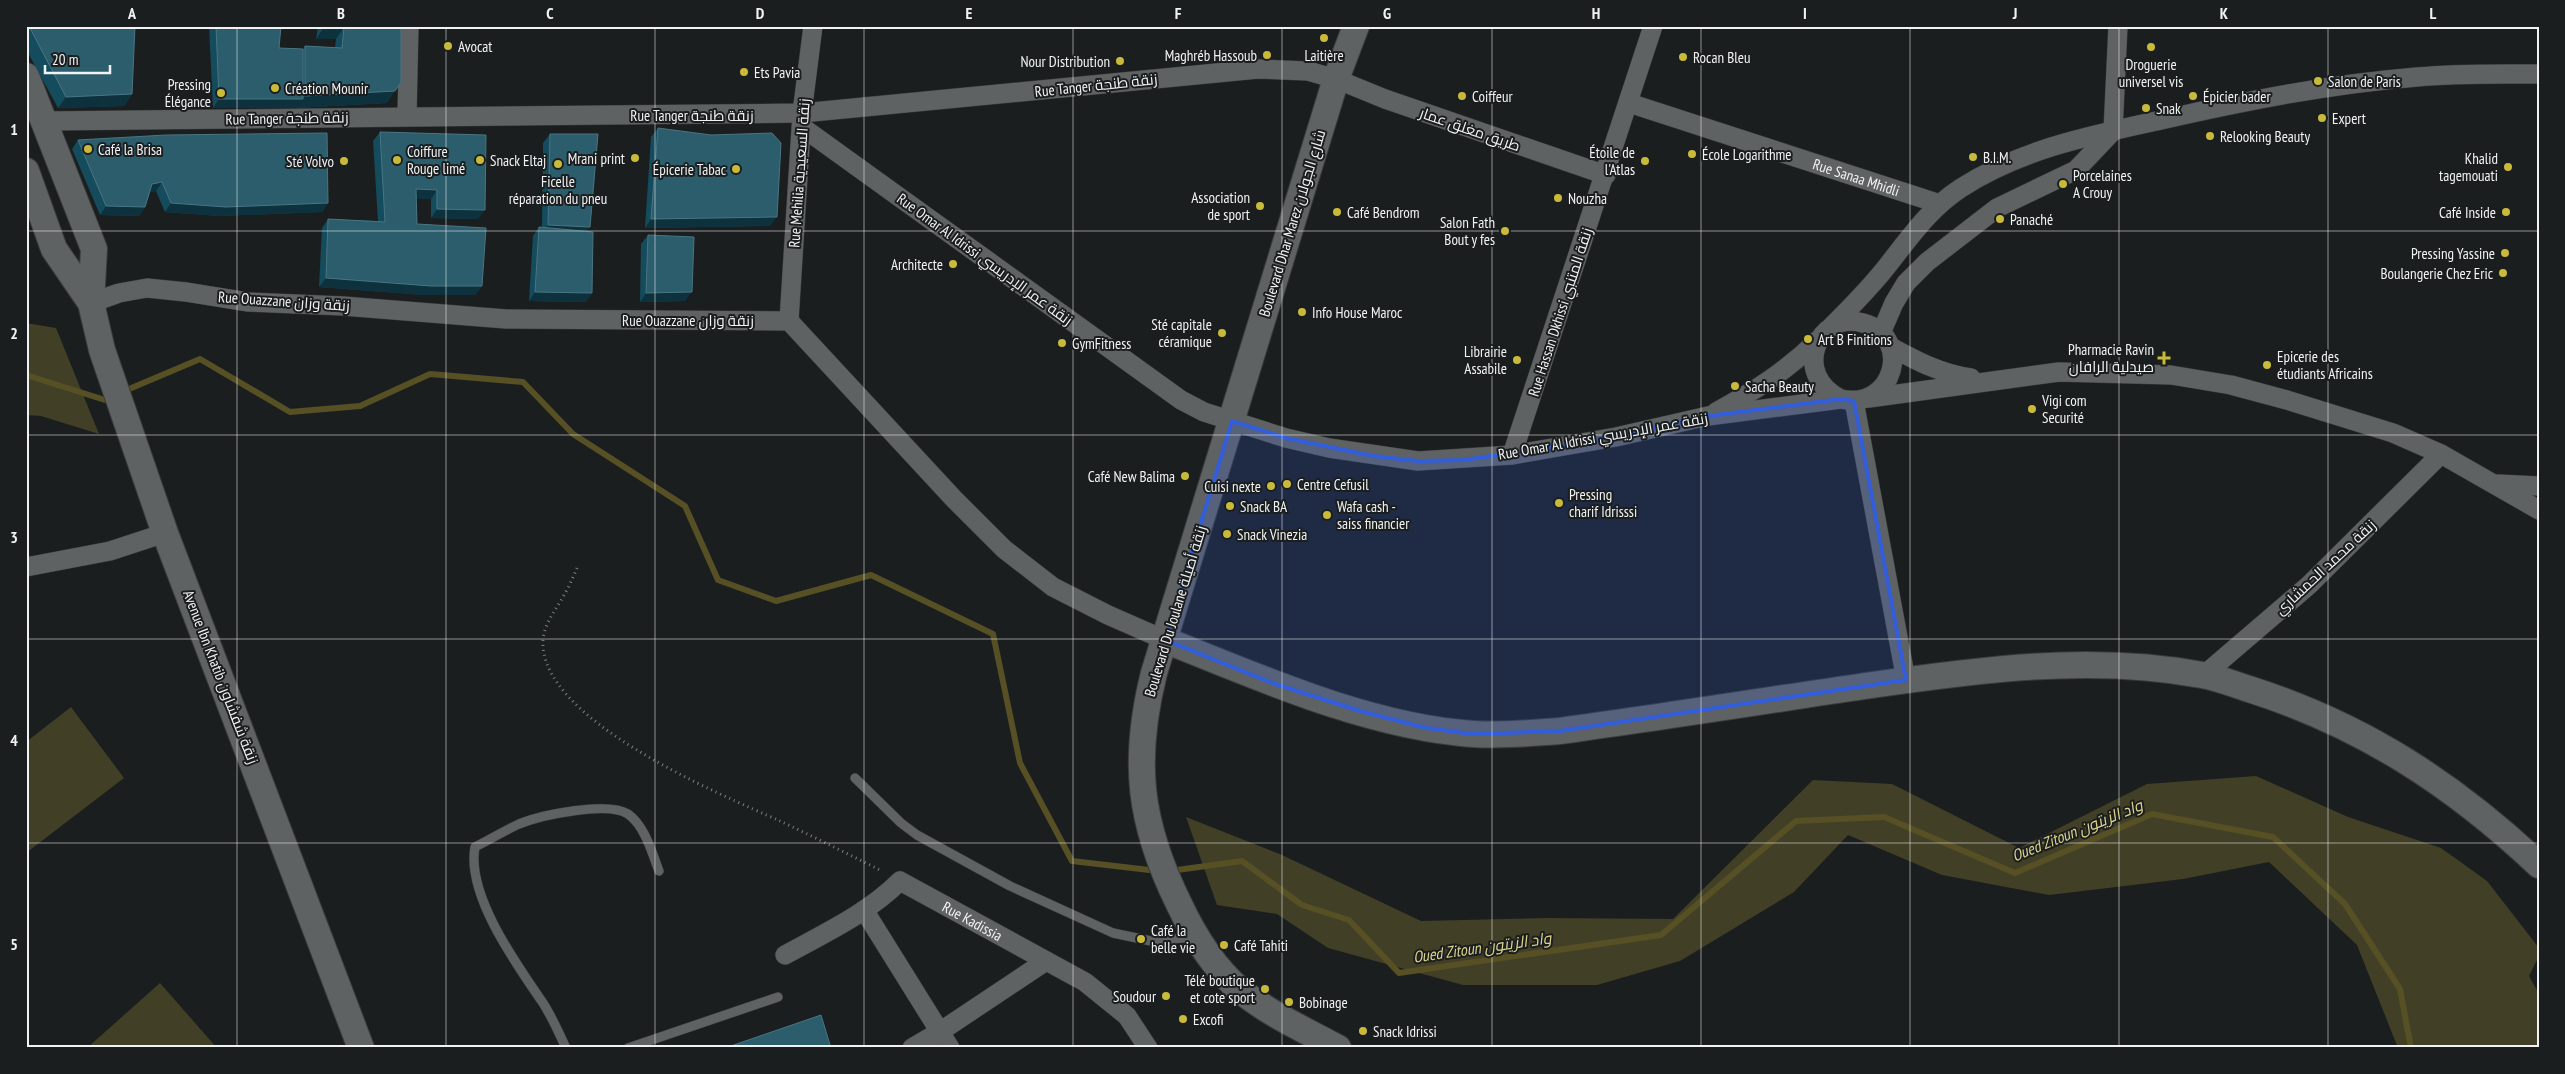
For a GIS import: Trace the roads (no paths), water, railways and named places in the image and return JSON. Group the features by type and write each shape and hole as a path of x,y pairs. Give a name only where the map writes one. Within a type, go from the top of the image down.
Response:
{"street":[{"path":"407,116 409,26"},
{"name":"Rue Mehilia زنقة السعيدية","path":"789,321 802,120 813,26"},
{"name":"Boulevard Dhar Marez شارع الجولان","path":"1232,421 1336,79 1356,26"},
{"name":"Rue Hassan Dkhissi زنقة المتنبي","path":"1512,455 1606,175 1653,26"},
{"path":"1990,380 1946,374 1886,340 1865,323 1856,321 1846,322 1825,334 1815,349 1813,362 1815,374 1821,385 1830,394 1855,399 1879,392 1889,377 1893,359 1886,340 1894,302 1906,283 1927,262 1997,208 2076,170 2113,131 2118,26"},
{"name":"Rue Tanger زنقة طنجة","path":"45,121 407,116 802,120 1258,70 1308,71 1336,79"},
{"path":"1708,416 1757,390 1789,368 1860,299 1915,230 1940,204 1983,175 2021,157 2061,144 2113,131 2253,100 2330,87 2417,76 2539,74"},
{"name":"Avenue Ibn Khatib زنقة شفشاون","path":"26,76 94,249 91,303 102,350 128,426 165,533 361,1048"},
{"name":"طريق مغلق عمار","path":"1336,79 1384,99 1606,175"},
{"name":"Rue Sanaa Mhidli","path":"1629,103 1940,204"},
{"name":"Rue Omar Al Idrissi زنقة عمر الإدريسي","path":"802,120 1158,385 1204,412 1286,438 1374,456 1418,461 1512,455 1616,437 1708,416 1855,399 1990,380 2059,372 2171,375 2231,386 2287,400 2393,433 2441,454 2539,510"},
{"name":"Avenue Ibn Khatib زنقة شفشاون","path":"26,171 54,249 91,303"},
{"name":"Rue Ouazzane زنقة وزان","path":"91,303 119,293 146,288 248,302 343,306 506,319 789,321"},
{"path":"789,321 954,499 1004,549 1053,587 1108,615 1165,640 1272,683 1360,711 1426,728 1472,734 1515,734 1560,731 1906,680 2007,668 2090,666 2204,675 2334,720 2435,779 2487,818 2539,865"},
{"path":"1855,399 1906,680"},
{"name":"Boulevard Du Joulane زنقة أصيلة","path":"1232,421 1144,712 1141,748 1144,805 1165,876 1191,928 1220,970 1240,990 1266,1008 1338,1048"},
{"name":"زنقة محمد الحمشاري","path":"2204,675 2309,585 2441,454"},
{"name":"Rue Omar Al Idrissi زنقة عمر الإدريسي","path":"2496,484 2539,486"},
{"path":"26,567 110,551 165,533"},
{"name":"Rue Kadissia","path":"864,910 885,896 900,881 1085,982 1128,1016 1148,1048"},
{"path":"785,955 864,910 950,1048"},
{"path":"912,1048 941,1031 1046,961"}],"lane":[{"path":"855,778 901,823 917,835 1010,886 1113,933 1151,941 1191,928"},
{"path":"566,1048 544,1005 503,943 474,871 475,847 520,824 594,807 615,808 629,815 648,840 660,871"},
{"path":"628,1048 778,996"}],"waterway":[{"name":"Oued Zitoun واد الزيتون","path":"122,392 200,359 290,412 360,406 430,374 523,382 573,434 685,506 718,580 776,601 871,575 993,634 1020,763 1072,861 1158,871"},
{"name":"Oued Zitoun واد الزيتون","path":"26,375 105,400 113,396"},
{"name":"Oued Zitoun واد الزيتون","path":"1170,871 1242,861 1302,905 1349,920 1399,973 1661,935 1796,821 1884,817 2015,873 2152,814 2273,837 2345,904 2400,989 2411,1048"}],"place":[{"name":"Laitière","path":"1324,38"},
{"name":"Avocat","path":"448,46"},
{"name":"Droguerie universel vis","path":"2151,47"},
{"name":"Maghréb Hassoub","path":"1267,55"},
{"name":"Rocan Bleu","path":"1683,57"},
{"name":"Nour Distribution","path":"1120,61"},
{"name":"Ets Pavia","path":"744,72"},
{"name":"Salon de Paris","path":"2318,81"},
{"name":"Création Mounir","path":"275,88"},
{"name":"Pressing Élégance","path":"221,93"},
{"name":"Coiffeur","path":"1462,96"},
{"name":"Épicier bader","path":"2193,96"},
{"name":"Snak","path":"2146,108"},
{"name":"Expert","path":"2322,118"},
{"name":"Relooking Beauty","path":"2210,136"},
{"name":"Café la Brisa","path":"88,149"},
{"name":"École Logarithme","path":"1692,154"},
{"name":"B.I.M.","path":"1973,157"},
{"name":"Mrani print","path":"635,158"},
{"name":"Coiffure Rouge limé","path":"397,160"},
{"name":"Snack Eltaj","path":"480,160"},
{"name":"Sté Volvo","path":"344,161"},
{"name":"Étoile de l'Atlas","path":"1645,161"},
{"name":"Ficelle réparation du pneu","path":"558,164"},
{"name":"Khalid tagemouati","path":"2508,167"},
{"name":"Épicerie Tabac","path":"736,169"},
{"name":"Porcelaines A Crouy","path":"2063,184"},
{"name":"Nouzha","path":"1558,198"},
{"name":"Association de sport","path":"1260,206"},
{"name":"Café Bendrom","path":"1337,212"},
{"name":"Café Inside","path":"2506,212"},
{"name":"Panaché","path":"2000,219"},
{"name":"Salon Fath Bout y fes","path":"1505,231"},
{"name":"Pressing Yassine","path":"2505,253"},
{"name":"Architecte","path":"953,264"},
{"name":"Boulangerie Chez Eric","path":"2503,273"},
{"name":"Info House Maroc","path":"1302,312"},
{"name":"Sté capitale céramique","path":"1222,333"},
{"name":"Art B Finitions","path":"1808,339"},
{"name":"GymFitness","path":"1062,343"},
{"name":"Pharmacie Ravin صيدلية الرافان","path":"2164,358"},
{"name":"Librairie Assabile","path":"1517,360"},
{"name":"Epicerie des étudiants Africains","path":"2267,365"},
{"name":"Sacha Beauty","path":"1735,386"},
{"name":"Vigi com Securité","path":"2032,409"},
{"name":"Café New Balima","path":"1185,476"},
{"name":"Centre Cefusil","path":"1287,484"},
{"name":"Cuisi nexte","path":"1271,486"},
{"name":"Pressing charif Idrisssi","path":"1559,503"},
{"name":"Snack BA","path":"1230,506"},
{"name":"Wafa cash - saiss financier","path":"1327,515"},
{"name":"Snack Vinezia","path":"1227,534"},
{"name":"Café la belle vie","path":"1141,939"},
{"name":"Café Tahiti","path":"1224,945"},
{"name":"Télé boutique et cote sport","path":"1265,989"},
{"name":"Soudour","path":"1166,996"},
{"name":"Bobinage","path":"1289,1002"},
{"name":"Excofi","path":"1183,1019"},
{"name":"Snack Idrissi","path":"1363,1031"}]}
